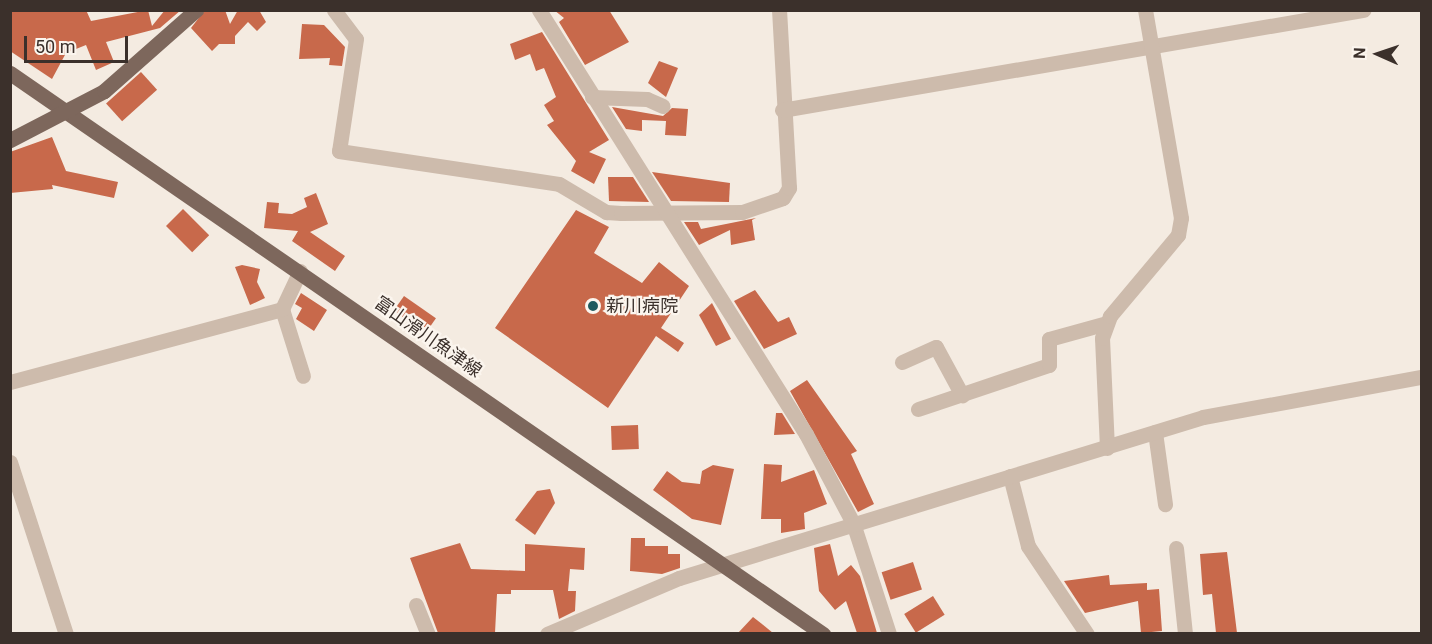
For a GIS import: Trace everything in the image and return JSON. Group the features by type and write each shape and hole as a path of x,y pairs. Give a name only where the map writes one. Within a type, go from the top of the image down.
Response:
{"main road":[{"path":"10,140 104,91 196,10"},
{"name":"富山滑川魚津線","path":"10,73 823,633"}],"street":[{"path":"334,10 356,39 339,151 559,184 606,212 660,210 742,212 783,198 789,188 782,110 779,10"},
{"path":"539,10 660,210 806,434 854,523 889,633"},
{"path":"1107,448 1102,338 1107,323 1178,235 1181,218 1145,10"},
{"path":"782,110 1363,10"},
{"path":"592,98 647,99 663,106"},
{"path":"300,271 282,309 303,376"},
{"path":"10,382 282,309"},
{"path":"918,409 1049,366 1049,339 1107,323"},
{"path":"902,362 936,347 962,395"},
{"path":"548,633 726,565 854,523 1203,417 1422,377"},
{"path":"1155,432 1165,504"},
{"path":"10,462 66,633"},
{"path":"1010,476 1028,546 1087,633"},
{"path":"1176,548 1185,633"},
{"path":"416,605 428,633"}],"building":[{"path":"10,10 86,10 91,21 148,10 152,26 165,10 181,10 160,28 106,42 114,62 96,70 86,45 66,53 52,79 10,51"},
{"path":"205,10 225,10 230,24 238,10 259,10 266,22 257,31 248,22 235,36 235,44 219,44 212,51 191,28"},
{"path":"554,10 609,10 629,42 585,65 559,22 564,18"},
{"path":"302,24 324,25 345,47 342,66 329,65 330,58 299,59"},
{"path":"542,32 609,140 589,152 606,159 594,184 571,171 576,161 547,125 554,121 544,105 556,97 544,68 536,71 530,54 515,60 510,44"},
{"path":"659,61 678,68 666,97 648,83"},
{"path":"141,72 157,90 122,121 106,103"},
{"path":"612,107 663,116 672,108 688,109 686,136 665,135 666,121 642,120 642,131 626,129"},
{"path":"52,137 66,171 118,182 114,198 52,185 53,189 10,193 10,152"},
{"path":"652,172 730,183 729,202 671,201"},
{"path":"608,177 633,177 649,202 609,201"},
{"path":"316,193 328,224 310,232 345,256 335,271 292,241 298,231 264,228 267,202 279,203 278,213 292,214 307,207 304,198"},
{"path":"183,209 209,235 192,252 166,226"},
{"path":"576,210 609,227 594,253 642,283 659,262 689,286 661,328 684,343 678,352 656,336 608,408 495,328"},
{"path":"756,218 752,220 755,240 731,245 730,230 699,245 684,222 698,222 701,229"},
{"path":"242,265 260,269 257,282 265,298 250,305 235,267"},
{"path":"755,290 778,322 789,317 797,334 764,349 734,301"},
{"path":"301,293 327,310 314,331 296,319 302,308 295,304"},
{"path":"404,296 436,318 426,333 394,311"},
{"path":"712,303 731,339 716,346 699,315"},
{"path":"807,380 857,451 851,454 874,504 858,512 790,391"},
{"path":"776,413 782,413 795,434 774,435"},
{"path":"638,425 639,449 612,450 611,426"},
{"path":"764,464 782,465 781,482 814,470 827,504 804,513 805,529 781,533 781,519 761,519"},
{"path":"713,465 734,469 721,525 692,519 653,490 667,471 682,482 700,484 702,471"},
{"path":"550,489 555,503 535,535 515,520 537,491"},
{"path":"631,538 645,538 645,546 668,546 668,554 680,554 680,568 662,574 630,571"},
{"path":"460,543 471,569 525,571 525,544 585,548 584,570 570,569 568,591 576,591 575,611 559,619 553,590 511,590 511,594 497,594 495,633 438,633 410,558"},
{"path":"830,544 838,576 851,565 860,576 877,633 857,633 846,601 835,610 819,591 814,548"},
{"path":"1227,552 1237,633 1216,633 1212,594 1203,595 1200,554"},
{"path":"913,562 922,590 891,600 882,572"},
{"path":"1109,575 1110,585 1147,583 1147,590 1159,589 1162,631 1141,633 1138,601 1085,613 1064,581"},
{"path":"933,596 945,615 916,633 904,614"},
{"path":"753,617 762,624 773,633 738,633"}],"place":[{"name":"新川病院","path":"593,306"}]}
